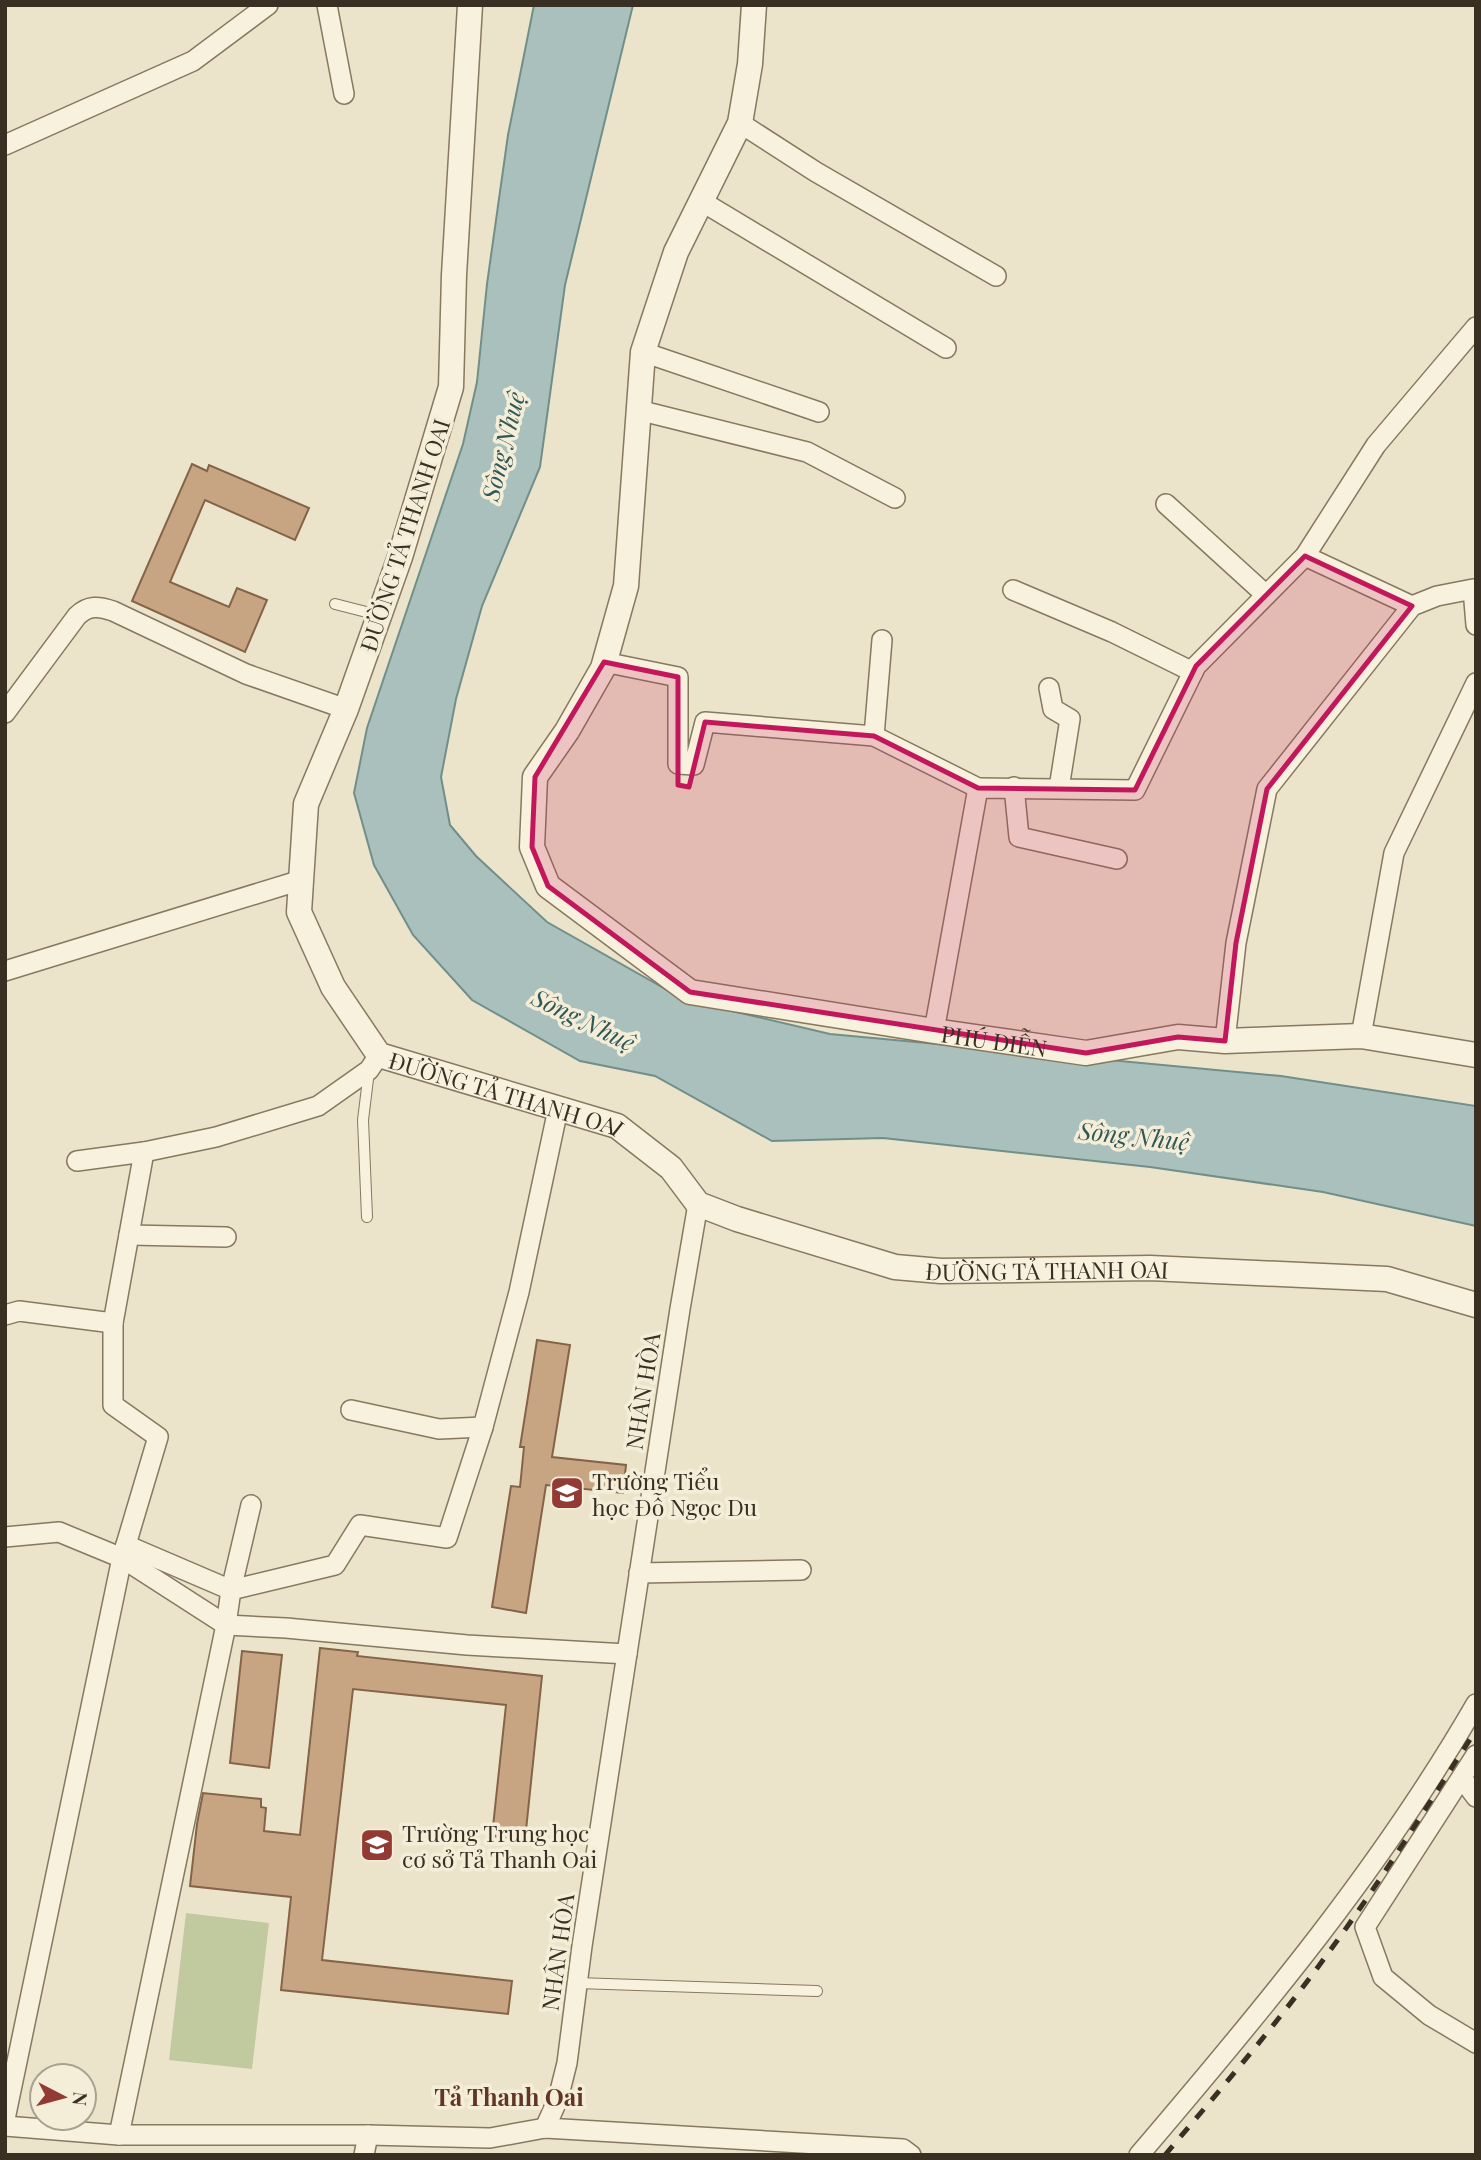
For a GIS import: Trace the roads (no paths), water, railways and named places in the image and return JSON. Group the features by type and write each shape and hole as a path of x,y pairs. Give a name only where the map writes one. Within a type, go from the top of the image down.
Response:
{"street":[{"path":"5,145 193,61 268,5"},
{"path":"327,5 344,94"},
{"name":"ĐƯỜNG TẢ THANH OAI","path":"470,5 450,387 400,557 346,709 306,804 299,912 333,987 374,1063 617,1126 671,1168 698,1204 737,1219 895,1267 941,1271 1150,1268 1387,1279 1476,1305"},
{"path":"754,5 750,64 740,123 676,251 643,352 626,586 604,662 678,677 678,764 694,765 705,722 874,736 978,788 1135,790 1196,666 1305,556 1376,445 1476,327"},
{"path":"740,123 816,172 996,276"},
{"path":"701,201 946,348"},
{"path":"643,352 819,412"},
{"path":"638,411 807,452 895,498"},
{"path":"1166,504 1266,595"},
{"path":"1305,556 1412,606"},
{"path":"1225,1041 1236,943 1267,789 1412,606 1437,596 1474,589 1476,625"},
{"path":"1013,590 1112,632 1193,672"},
{"path":"5,713 77,616 84,610 98,607 113,611 246,674 346,709"},
{"path":"874,736 883,640"},
{"name":"PHÚ DIỄN","path":"604,662 567,731 535,777 532,847 548,886 690,992 1086,1053 1178,1037 1225,1041 1361,1036 1476,1055"},
{"path":"1361,1036 1394,853 1476,683"},
{"path":"1049,688 1053,709 1070,719 1059,788"},
{"path":"1014,787 1019,837 1117,859"},
{"path":"934,1031 978,788"},
{"path":"5,971 301,880"},
{"path":"77,1161 144,1152 216,1137 318,1106 374,1063"},
{"path":"5,1537 59,1532 124,1551 232,1590 335,1565 360,1525 447,1538 484,1427 519,1292 558,1109"},
{"path":"5,2119 124,1551 158,1437 113,1405 113,1323 144,1152"},
{"name":"NHÂN HÒA","path":"545,2128 558,2099 567,2063 639,1573 698,1204"},
{"path":"129,1235 226,1237"},
{"path":"5,1315 19,1311 113,1323"},
{"path":"351,1410 439,1429 484,1427"},
{"path":"119,2135 251,1505"},
{"path":"124,1551 226,1625 467,1645 627,1654"},
{"path":"639,1573 801,1570"},
{"path":"1139,2155 1215,2066 1316,1939 1395,1833 1476,1704"},
{"path":"1476,1755 1364,1927 1383,1977 1429,2015 1476,2043"},
{"path":"1462,1778 1476,1797"},
{"path":"5,2126 119,2135 490,2138 545,2128 903,2149 911,2155"},
{"path":"364,2155 368,2135"}],"lane":[{"path":"335,604 379,615"},
{"path":"367,1217 363,1120 374,1063"},
{"path":"577,1983 817,1991"}],"water":[{"name":"Sông Nhuệ","path":"534,5 633,5 565,285 540,467 482,606 456,699 441,777 450,825 476,856 547,922 685,1000 830,1034 1281,1076 1476,1106 1476,1226 1323,1192 1150,1167 883,1138 772,1141 655,1076 580,1061 472,1000 413,935 374,865 354,793 367,728 463,444 477,382 487,284 508,135"}],"railway":[{"path":"1165,2155 1307,1982 1384,1872 1476,1730"}],"place":[{"name":"Trường Tiểu học Đỗ Ngọc Du","path":"567,1493"},
{"name":"Trường Trung học cơ sở Tả Thanh Oai","path":"377,1845"}],"district":[{"name":"Tả Thanh Oai","path":"509,2096"}]}
